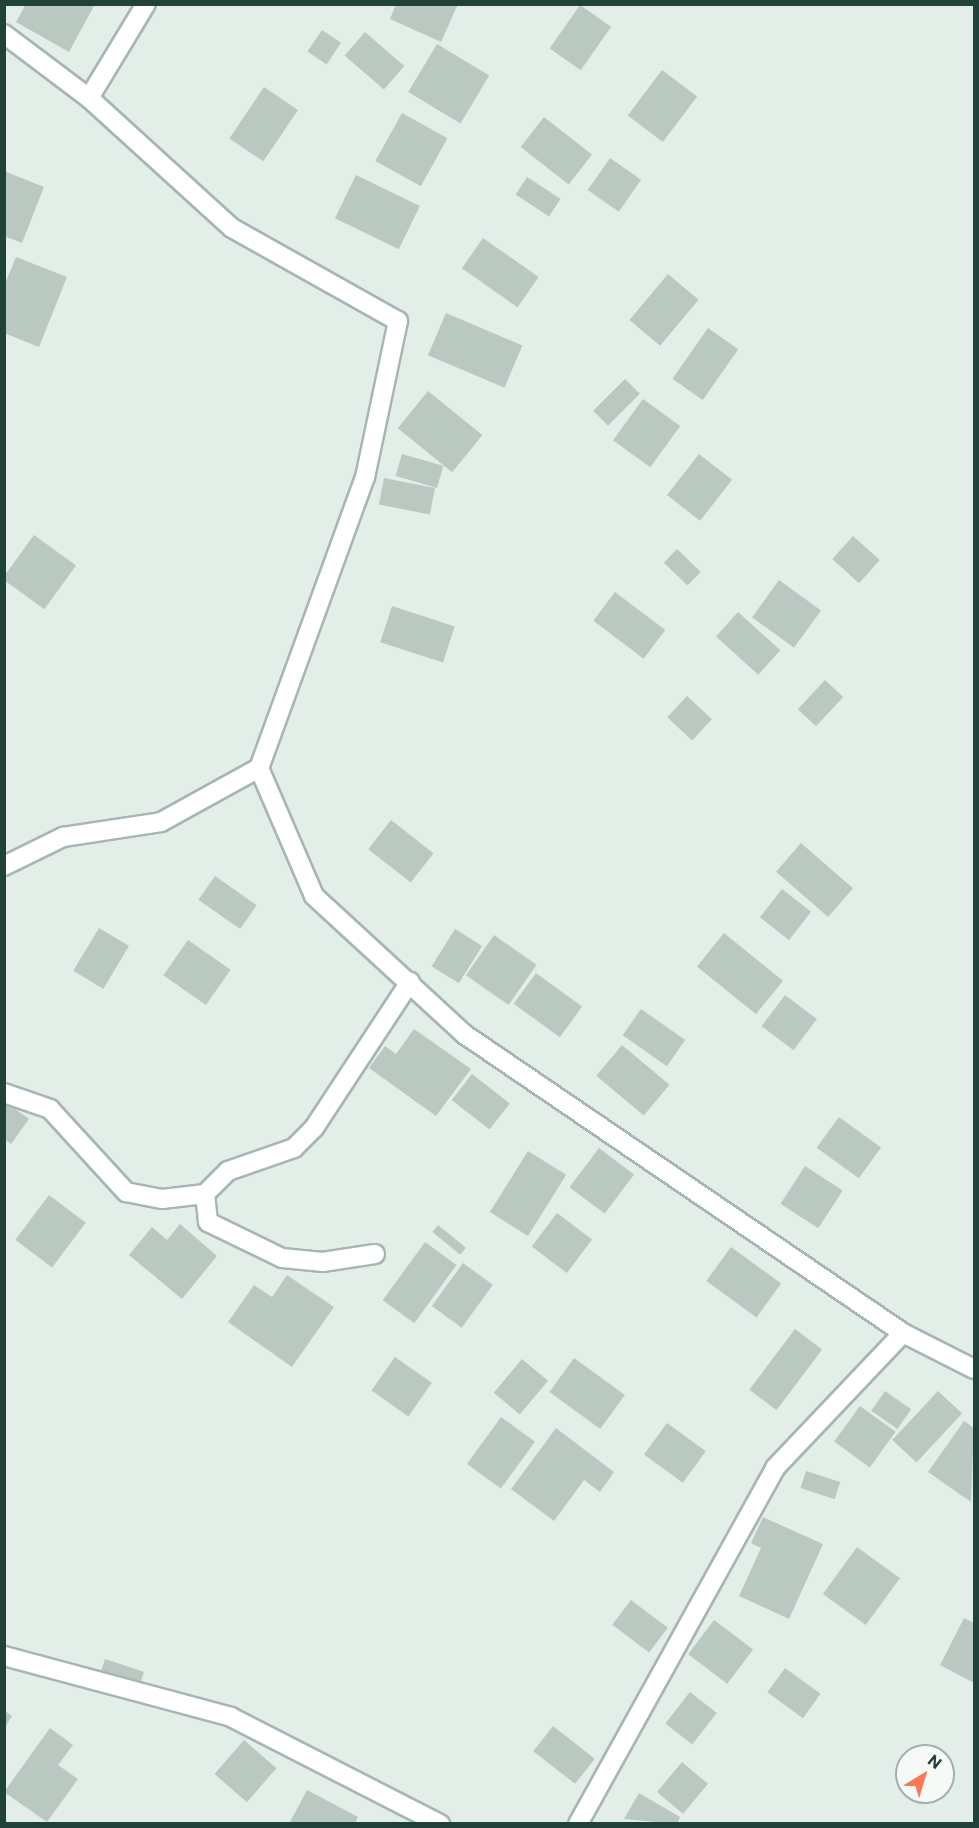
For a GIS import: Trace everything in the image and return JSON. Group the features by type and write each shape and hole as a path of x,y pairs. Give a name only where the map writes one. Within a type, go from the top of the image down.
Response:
{"street":[{"path":"89,98 146,4"},
{"path":"4,34 89,98 232,228 398,321 365,477 259,768 161,822 63,837 4,866"},
{"path":"259,768 314,896 464,1034 903,1333 975,1369"},
{"path":"4,1093 50,1108 126,1192 162,1199 205,1194 228,1171 294,1148 314,1128 410,982"},
{"path":"205,1194 208,1222 282,1258 324,1262 375,1254"},
{"path":"578,1824 775,1468 903,1333"},
{"path":"4,1656 231,1717 440,1824"}],"building":[{"path":"26,4 95,4 69,52 16,22"},
{"path":"396,4 458,4 441,42 390,19"},
{"path":"580,5 611,27 581,70 550,48"},
{"path":"322,30 341,43 327,64 307,52"},
{"path":"365,32 404,66 384,90 345,55"},
{"path":"437,44 489,75 460,123 408,92"},
{"path":"662,70 697,96 663,142 628,116"},
{"path":"264,87 298,110 263,161 229,138"},
{"path":"402,113 447,138 421,186 375,161"},
{"path":"544,117 592,155 569,184 521,147"},
{"path":"610,158 641,180 619,212 588,190"},
{"path":"4,171 44,187 22,243 4,236"},
{"path":"356,175 420,206 399,249 335,218"},
{"path":"527,177 561,199 549,216 516,195"},
{"path":"483,238 539,277 517,307 462,268"},
{"path":"16,257 67,277 39,347 4,333 4,286"},
{"path":"668,274 699,300 660,346 629,320"},
{"path":"446,313 522,345 504,388 428,355"},
{"path":"708,328 738,349 703,400 672,379"},
{"path":"625,379 640,394 608,426 593,411"},
{"path":"428,391 482,435 452,472 398,428"},
{"path":"643,399 680,426 650,467 613,440"},
{"path":"402,454 443,466 437,488 396,476"},
{"path":"699,454 732,480 700,521 667,495"},
{"path":"384,478 435,488 430,514 379,505"},
{"path":"34,535 76,566 44,609 4,580 4,576"},
{"path":"853,536 880,560 859,583 832,559"},
{"path":"677,549 701,572 688,586 664,563"},
{"path":"779,580 821,611 794,648 752,617"},
{"path":"615,592 665,630 644,659 593,621"},
{"path":"392,606 455,626 443,663 380,642"},
{"path":"738,612 780,650 758,675 716,637"},
{"path":"825,680 843,697 816,726 798,709"},
{"path":"687,696 712,719 692,740 667,717"},
{"path":"391,820 434,853 411,882 368,849"},
{"path":"801,843 853,888 828,917 776,872"},
{"path":"215,876 257,905 240,929 198,900"},
{"path":"782,889 811,912 789,940 760,917"},
{"path":"99,928 129,946 103,989 73,971"},
{"path":"455,929 482,946 459,983 432,966"},
{"path":"724,933 783,981 756,1014 697,966"},
{"path":"494,935 537,965 508,1005 466,975"},
{"path":"188,940 231,970 206,1005 163,975"},
{"path":"536,973 582,1007 560,1037 514,1004"},
{"path":"785,995 817,1019 793,1050 762,1026"},
{"path":"641,1009 685,1040 667,1066 623,1035"},
{"path":"414,1029 471,1069 436,1116 369,1068 385,1046 396,1054"},
{"path":"622,1045 669,1085 644,1115 596,1076"},
{"path":"472,1074 510,1104 490,1130 452,1100"},
{"path":"4,1101 29,1119 11,1144 4,1139"},
{"path":"839,1117 881,1148 859,1178 817,1148"},
{"path":"599,1148 634,1174 605,1214 570,1187"},
{"path":"528,1151 566,1175 528,1236 490,1212"},
{"path":"805,1166 843,1191 818,1228 780,1204"},
{"path":"49,1195 86,1223 52,1267 15,1240"},
{"path":"557,1213 592,1239 567,1273 532,1247"},
{"path":"180,1224 217,1256 182,1299 129,1255 152,1227 167,1240"},
{"path":"438,1225 466,1248 460,1255 432,1232"},
{"path":"425,1242 457,1265 414,1323 383,1300"},
{"path":"731,1247 781,1283 756,1317 706,1281"},
{"path":"463,1263 493,1285 462,1328 432,1306"},
{"path":"287,1275 334,1307 292,1367 228,1322 254,1285 272,1297"},
{"path":"795,1329 822,1349 776,1410 749,1390"},
{"path":"395,1357 432,1383 408,1416 371,1391"},
{"path":"574,1358 625,1395 600,1429 549,1392"},
{"path":"522,1359 548,1381 520,1415 494,1393"},
{"path":"885,1391 911,1409 897,1429 871,1411"},
{"path":"938,1391 962,1414 916,1463 892,1440"},
{"path":"860,1406 896,1432 870,1467 834,1442"},
{"path":"501,1417 535,1442 501,1489 467,1464"},
{"path":"964,1421 974,1428 971,1502 928,1472"},
{"path":"667,1423 706,1451 683,1483 644,1455"},
{"path":"556,1428 614,1472 600,1492 584,1480 554,1521 511,1489"},
{"path":"806,1471 840,1482 835,1499 800,1488"},
{"path":"763,1517 823,1544 789,1619 739,1596 761,1548 751,1543"},
{"path":"857,1547 900,1578 866,1625 823,1594"},
{"path":"631,1600 668,1628 649,1652 612,1625"},
{"path":"964,1618 974,1623 974,1683 940,1665"},
{"path":"714,1620 753,1649 727,1684 688,1654"},
{"path":"105,1659 144,1672 138,1689 99,1676"},
{"path":"785,1668 821,1694 803,1718 767,1692"},
{"path":"690,1692 717,1713 692,1744 665,1724"},
{"path":"5,1711 12,1716 5,1727"},
{"path":"553,1726 595,1759 575,1784 533,1751"},
{"path":"50,1728 73,1745 58,1765 78,1779 47,1822 4,1792"},
{"path":"244,1740 276,1768 247,1802 214,1774"},
{"path":"682,1762 708,1784 683,1814 657,1792"},
{"path":"307,1790 358,1817 355,1824 289,1824"},
{"path":"639,1793 680,1817 677,1824 624,1819"}]}
